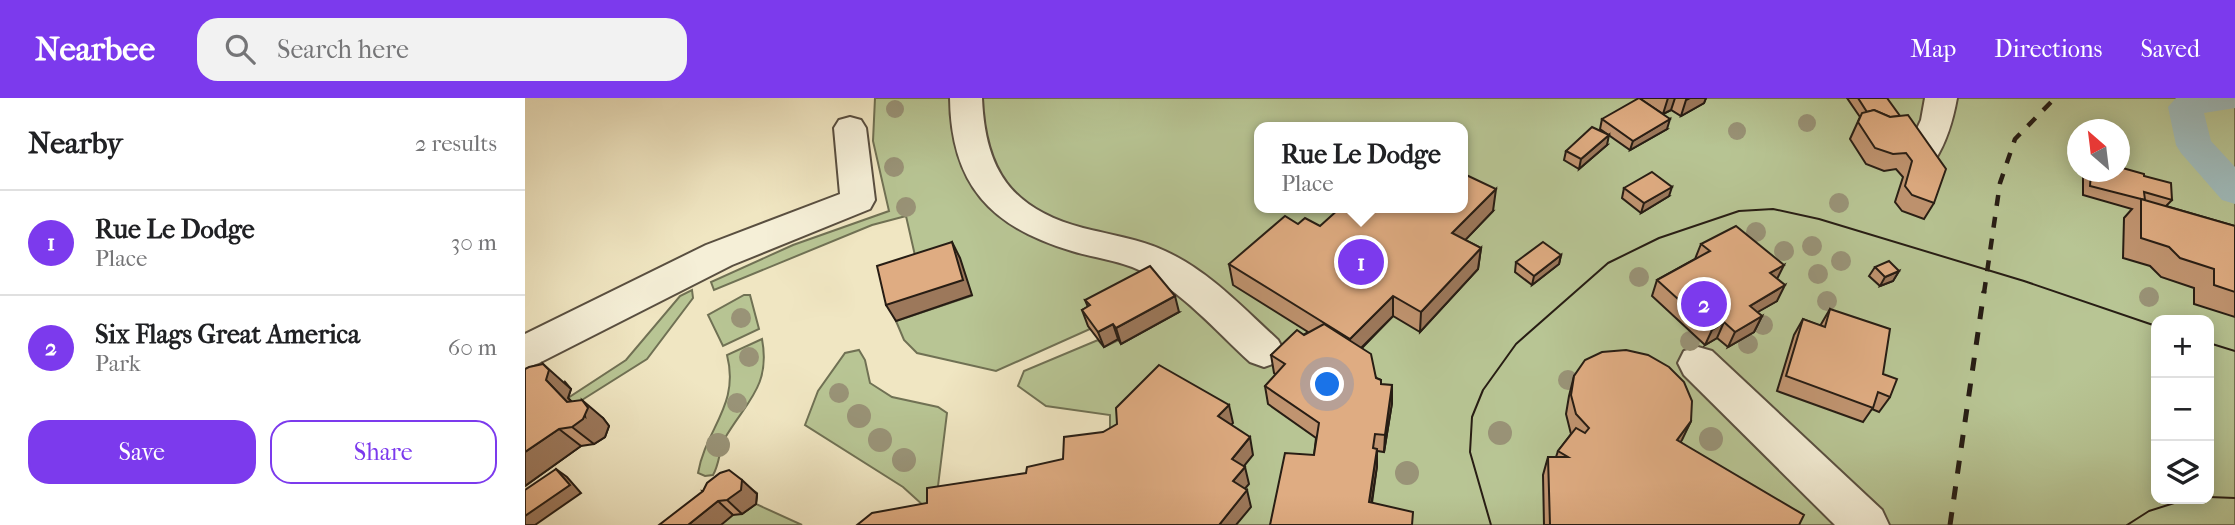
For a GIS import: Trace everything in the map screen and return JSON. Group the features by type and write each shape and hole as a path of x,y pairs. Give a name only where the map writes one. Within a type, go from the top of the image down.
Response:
{"lane":[{"path":"966,98 965,123 970,151 984,182 1008,206 1033,223 1069,237 1152,260 1179,276 1264,351"},
{"path":"1923,152 1937,120 1941,98"},
{"path":"525,352 719,255 858,200 850,128"},
{"path":"1698,363 1866,525"}],"green space":[{"path":"875,98 2235,98 2235,525 908,525 1110,449 1110,415 1046,406 1018,386 1024,371 1098,340 1104,347 1178,312 1088,325 1090,329 996,371 917,353 904,340 896,321 971,296 916,260 906,216 872,225 714,290 711,282 793,245 889,211 873,141"},
{"path":"692,290 693,298 647,359 574,405 568,398 626,360 680,296"},
{"path":"744,295 750,295 759,329 723,346 708,315"},
{"path":"762,339 763,369 755,393 725,438 713,475 698,473 702,457 726,402 730,373 727,355"},
{"path":"859,350 865,360 870,383 892,397 938,407 947,413 938,486 925,507 903,487 805,425 818,391 845,353"},
{"path":"744,484 757,493 756,504 802,525 693,525"}],"building":[{"path":"1639,98 1670,119 1633,141 1602,119"},
{"path":"1858,98 1887,98 1900,116 1890,117 1874,110 1867,112"},
{"path":"1874,110 1890,117 1908,115 1946,169 1934,203 1912,195 1905,186 1912,161 1906,153 1893,154 1875,148 1858,122 1862,113"},
{"path":"1592,127 1609,135 1581,159 1566,151"},
{"path":"2130,170 2171,183 2172,200 2144,192 2145,200 2090,186 2090,182 2130,182"},
{"path":"1652,172 1672,187 1644,203 1624,188"},
{"path":"1468,176 1496,189 1452,233 1481,248 1421,312 1393,296 1350,339 1229,264 1285,216 1298,224 1305,218 1320,226 1334,213 1468,213"},
{"path":"2141,199 2235,226 2235,292 2214,285 2214,269 2180,258 2169,247 2141,238"},
{"path":"1736,226 1784,265 1770,273 1785,285 1750,306 1762,316 1735,332 1724,322 1712,330 1657,280 1710,251 1701,244"},
{"path":"952,242 963,280 886,305 877,266"},
{"path":"1543,242 1561,255 1534,276 1516,262"},
{"path":"1889,261 1899,271 1885,277 1875,267"},
{"path":"1150,266 1175,296 1116,328 1113,324 1098,332 1082,310 1090,305 1085,300"},
{"path":"1830,309 1890,329 1883,374 1897,379 1890,397 1878,392 1873,408 1786,376 1803,319 1825,327"},
{"path":"1324,324 1371,354 1376,378 1381,380 1381,384 1392,385 1385,435 1375,434 1373,448 1377,449 1369,502 1413,512 1412,525 1270,525 1285,453 1314,455 1319,423 1265,386 1285,364 1271,355 1297,330 1304,335"},
{"path":"1626,350 1648,355 1669,367 1684,382 1692,401 1691,421 1677,440 1804,515 1799,525 1550,525 1548,457 1568,457 1558,451 1576,428 1585,433 1589,428 1576,414 1571,395 1574,376 1585,360 1602,352"},
{"path":"543,364 549,370 546,380 567,402 582,400 588,408 583,419 572,427 559,429 525,452 525,369"},
{"path":"1159,365 1229,405 1218,416 1250,437 1232,459 1245,467 1233,481 1247,490 1219,525 857,525 872,513 927,503 927,488 1026,473 1027,467 1063,459 1064,437 1103,432 1117,424 1116,408"},
{"path":"556,469 570,485 525,516 525,490"},
{"path":"729,470 742,480 741,490 727,500 718,501 688,525 659,525 703,491 707,483"}],"waterway":[{"path":"2233,98 2210,99 2185,107 2194,145 2235,191"}],"tram line":[{"path":"1491,525 1470,452 1472,417 1483,390 1516,344 1608,263 1659,238 1739,211 1773,209 1819,219 2024,281 2151,324"},
{"path":"2214,345 2235,351"},
{"path":"2214,497 2235,498"},
{"path":"2127,525 2149,511 2171,504"}],"railway":[{"path":"1984,293 2000,183 2015,139 2055,98"},
{"path":"1950,525 1984,291"}],"place":[{"name":"Rue Le Dodge","path":"1361,262"},
{"name":"Six Flags Great America","path":"1704,304"}]}
